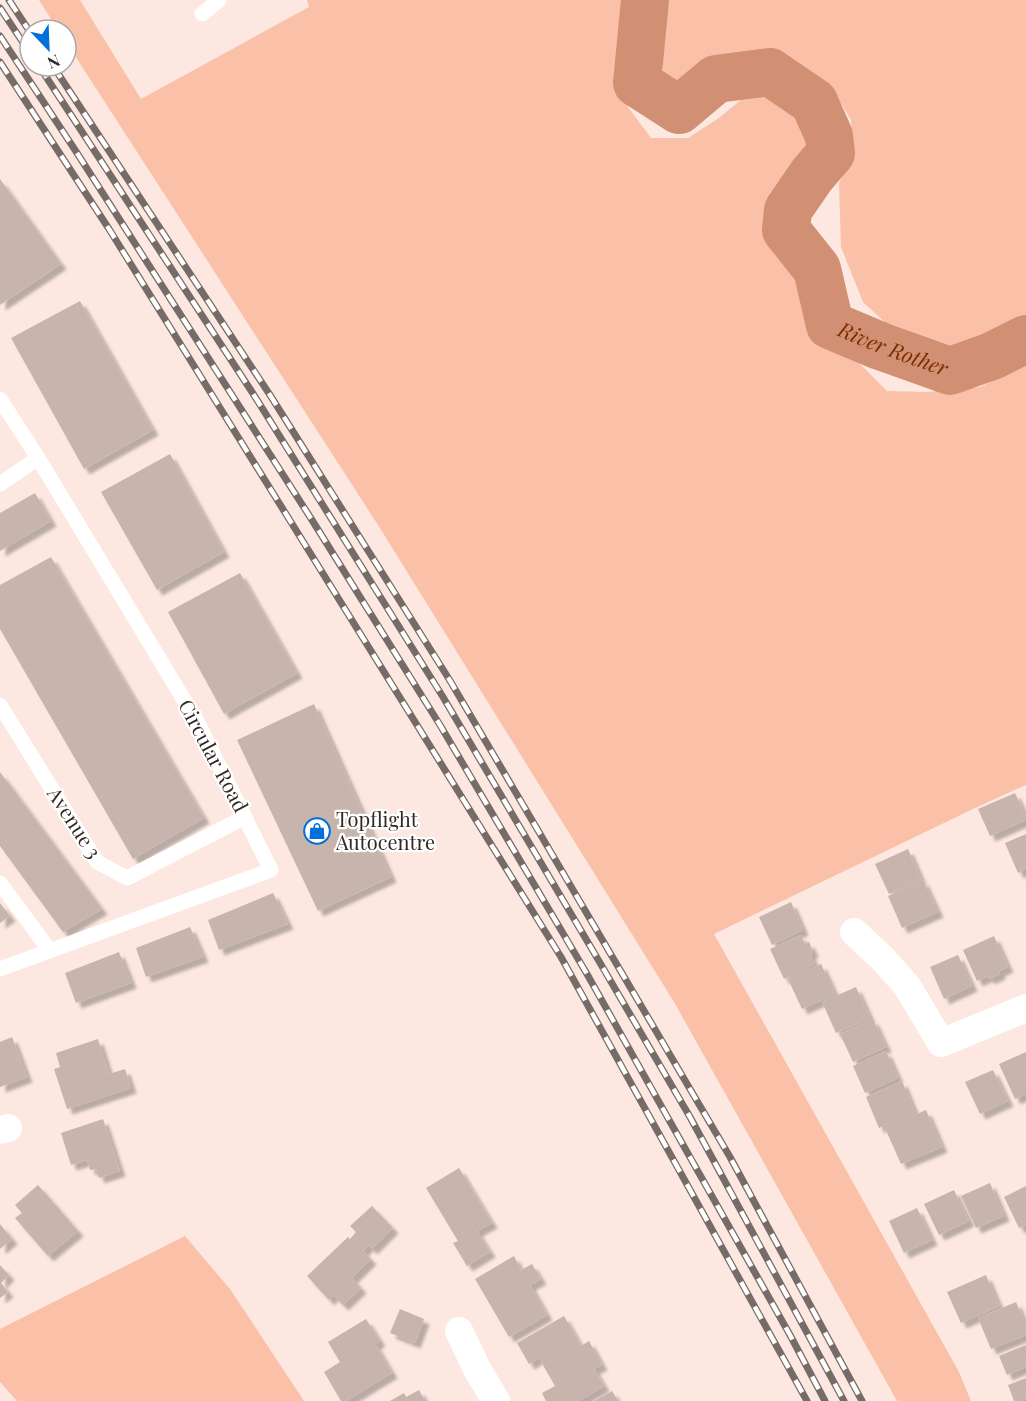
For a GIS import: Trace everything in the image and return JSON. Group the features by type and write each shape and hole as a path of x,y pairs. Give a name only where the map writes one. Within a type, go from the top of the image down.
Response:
{"street":[{"path":"854,932 907,986 941,1044 1026,1008"},
{"path":"459,1331 477,1369 483,1394"}],"lane":[{"path":"202,14 219,0"},
{"name":"Circular Road","path":"0,399 5,417 38,458 198,723 271,870 0,969"},
{"path":"0,484 38,458"},
{"name":"Avenue 3","path":"0,705 97,862 127,878 245,818"},
{"path":"0,883 50,951"}],"shaded area":[{"path":"39,0 80,0 141,99 309,7 307,0 625,0 623,69 628,107 651,138 688,138 719,118 747,95 770,92 798,119 808,145 795,181 773,204 814,297 823,327 887,391 927,392 980,387 1026,365 1026,785 714,934 959,1372 971,1401 897,1401 674,1002 378,525 78,61 78,18 50,18"},
{"path":"665,0 1026,0 1026,323 951,352 903,339 863,302 841,247 839,183 852,157 851,120 836,94 774,58 718,66 686,89 677,89 664,77 660,50 667,15"},
{"path":"185,1236 230,1289 304,1401 17,1401 0,1382 0,1329"}],"building":[{"path":"0,179 61,264 0,305"},
{"path":"80,301 153,430 84,469 11,338"},
{"path":"170,454 224,552 157,590 101,492"},
{"path":"35,493 51,521 0,551 0,513"},
{"path":"51,557 204,818 133,859 0,629 0,585"},
{"path":"240,573 297,673 224,714 168,612"},
{"path":"314,704 391,877 318,911 237,740"},
{"path":"0,772 102,909 63,932 0,846"},
{"path":"1015,793 1026,820 990,836 978,809"},
{"path":"1026,834 1026,869 1018,873 1005,843"},
{"path":"908,849 921,879 889,894 875,864"},
{"path":"923,880 938,912 902,928 888,896"},
{"path":"273,893 288,924 219,950 208,920"},
{"path":"791,902 803,930 772,945 759,917"},
{"path":"0,903 10,916 0,923"},
{"path":"190,927 203,957 146,977 136,948"},
{"path":"801,935 805,944 809,942 813,952 810,954 815,964 784,979 770,949"},
{"path":"994,936 1008,967 989,979 988,976 977,981 963,950"},
{"path":"119,952 131,983 76,1003 65,973"},
{"path":"958,955 972,986 944,999 930,967"},
{"path":"821,964 835,994 802,1009 788,979"},
{"path":"856,987 870,1018 836,1033 822,1002"},
{"path":"873,1019 886,1047 853,1062 840,1034"},
{"path":"12,1037 27,1077 0,1087 0,1042"},
{"path":"98,1039 109,1074 125,1069 131,1088 67,1109 54,1069 60,1067 56,1053"},
{"path":"886,1051 898,1078 865,1093 853,1066"},
{"path":"1026,1052 1026,1094 1015,1099 999,1064"},
{"path":"993,1070 1008,1101 980,1114 965,1082"},
{"path":"902,1081 915,1113 879,1128 866,1097"},
{"path":"926,1110 942,1147 901,1164 885,1128"},
{"path":"103,1119 120,1171 99,1178 96,1169 90,1170 87,1160 71,1165 61,1133"},
{"path":"459,1168 492,1223 477,1231 490,1252 467,1266 453,1243 458,1241 426,1188"},
{"path":"990,1183 1004,1216 976,1228 961,1196"},
{"path":"38,1185 78,1231 48,1256 15,1218 22,1213 15,1205"},
{"path":"1026,1186 1026,1225 1019,1228 1004,1197"},
{"path":"954,1190 969,1221 939,1235 924,1204"},
{"path":"372,1206 393,1228 372,1249 368,1245 363,1251 371,1259 352,1278 361,1288 343,1305 333,1295 329,1300 307,1276 348,1237 350,1239 356,1232 350,1226"},
{"path":"917,1208 932,1240 904,1253 889,1221"},
{"path":"0,1224 12,1239 0,1249"},
{"path":"514,1256 521,1270 532,1264 541,1279 530,1285 547,1315 509,1337 475,1279"},
{"path":"0,1265 9,1275 1,1283 8,1292 0,1298"},
{"path":"986,1275 999,1306 961,1323 947,1292"},
{"path":"1016,1302 1026,1326 1026,1335 991,1349 978,1318"},
{"path":"400,1309 424,1319 415,1343 390,1333"},
{"path":"564,1316 581,1346 589,1341 602,1365 594,1369 604,1386 579,1401 546,1401 542,1393 555,1386 539,1358 529,1364 517,1343"},
{"path":"366,1319 380,1341 375,1344 392,1373 346,1401 341,1401 324,1372 340,1362 328,1342"},
{"path":"1026,1345 1026,1367 1007,1375 999,1356"},
{"path":"1026,1378 1026,1399 1014,1401 1008,1385"},
{"path":"419,1390 425,1401 390,1401 404,1393 406,1397"},
{"path":"612,1391 618,1401 594,1401"}],"waterway":[{"name":"River Rother","path":"645,0 637,83 679,110 716,79 770,72 814,102 829,136 831,153 812,175 788,210 786,230 817,269 830,325 950,371 992,356 1026,339"}],"railway":[{"path":"9,0 21,18"},
{"path":"0,8 18,35"},
{"path":"0,36 312,520 440,725 587,974 825,1401"},
{"path":"0,62 109,229 561,957 807,1401"},
{"path":"47,78 252,392 443,697 690,1117 844,1401"},
{"path":"61,78 270,395 449,679 730,1157 862,1401"}],"place":[{"name":"Topflight Autocentre","path":"317,831"}]}
